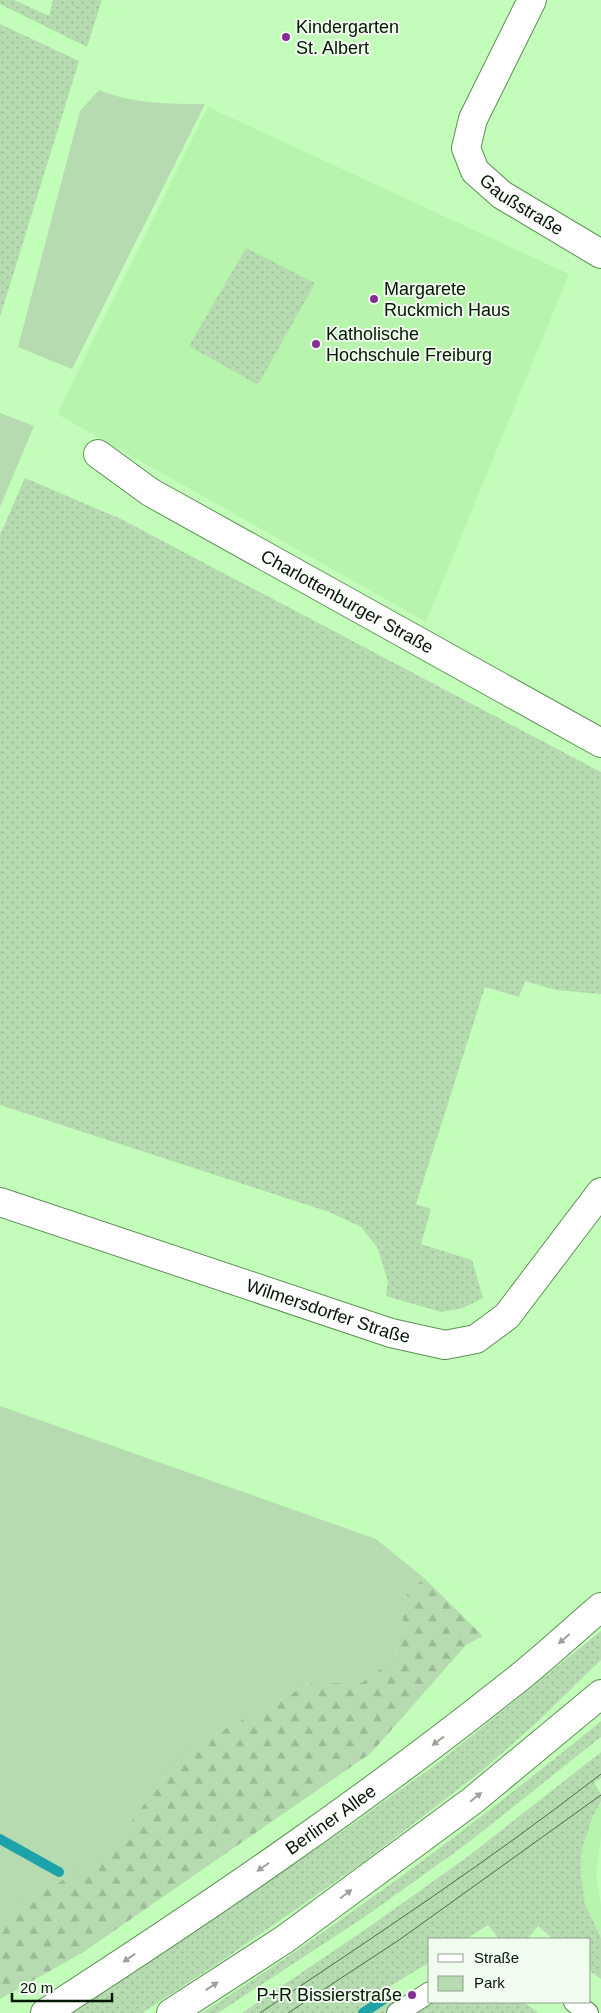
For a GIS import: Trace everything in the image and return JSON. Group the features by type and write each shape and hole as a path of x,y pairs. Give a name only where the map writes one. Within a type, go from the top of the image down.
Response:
{"street":[{"name":"Gaußstraße","path":"532,0 472,119 466,148 475,171 502,195 601,254"},
{"name":"Charlottenburger Straße","path":"98,454 150,492 601,743"},
{"name":"Wilmersdorfer Straße","path":"0,1202 391,1332 445,1344 476,1339 507,1316 601,1192"},
{"name":"Berliner Allee","path":"45,2013 226,1892 369,1793 507,1688 601,1607"},
{"path":"172,2013 285,1939 472,1801 601,1694"}],"lane":[{"path":"400,2011 428,1993"},
{"path":"575,2003 588,2013"}],"shaded area":[{"name":"Katholische Hochschule Freiburg","path":"208,107 569,274 426,622 57,414"},
{"path":"601,1801 601,1837 596,1874 601,1905 601,1938 585,1904 580,1866 586,1832"}],"green space":[{"path":"0,0 14,0 49,16 53,0 102,0 87,47 0,4"},
{"path":"0,24 79,61 0,317"},
{"path":"99,90 138,101 205,104 72,369 18,347 80,111"},
{"path":"246,248 315,283 258,385 189,346"},
{"path":"0,413 34,426 0,507"},
{"path":"25,478 121,519 601,772 601,994 556,990 525,981 519,997 485,987 416,1204 431,1209 421,1244 472,1260 483,1298 463,1308 441,1312 386,1296 388,1281 377,1247 361,1227 329,1212 0,1105 0,535"},
{"path":"0,1406 376,1539 424,1578 407,1594 396,1657 361,1683 311,1683 198,1743 166,1775 126,1828 91,1863 0,1915"},
{"path":"424,1578 483,1636 466,1645 371,1753 82,1953 0,1999 0,1915 91,1863 126,1828 166,1775 198,1743 311,1683 361,1683 396,1657 407,1594"},
{"path":"601,1631 601,1660 535,1724 483,1770 365,1861 223,1960 142,2013 71,2013 344,1830 438,1763"},
{"path":"601,1721 601,1737 464,1846 363,1918 218,2013 202,2013 305,1945 406,1873"},
{"path":"601,1752 601,1778 594,1783 601,1794 601,1801 584,1842 581,1855 581,1877 585,1904 601,1938 601,1979 591,1972 591,1938 552,1938 538,1926 528,1938 498,1938 488,1925 468,1938 428,1938 428,1963 389,1987 406,2013 242,2013 369,1927 470,1855"},
{"path":"433,2003 524,2003 539,2013 417,2013"}],"waterway":[{"path":"0,1839 59,1872"},
{"path":"363,2013 384,1999"}],"tram line":[{"path":"260,2013 476,1867 601,1774"},
{"path":"288,2013 399,1940 601,1795"}],"place":[{"name":"Kindergarten St. Albert","path":"286,37"},
{"name":"Margarete Ruckmich Haus","path":"374,299"},
{"name":"Katholische Hochschule Freiburg","path":"316,344"},
{"name":"P+R Bissierstraße","path":"412,1995"}]}
